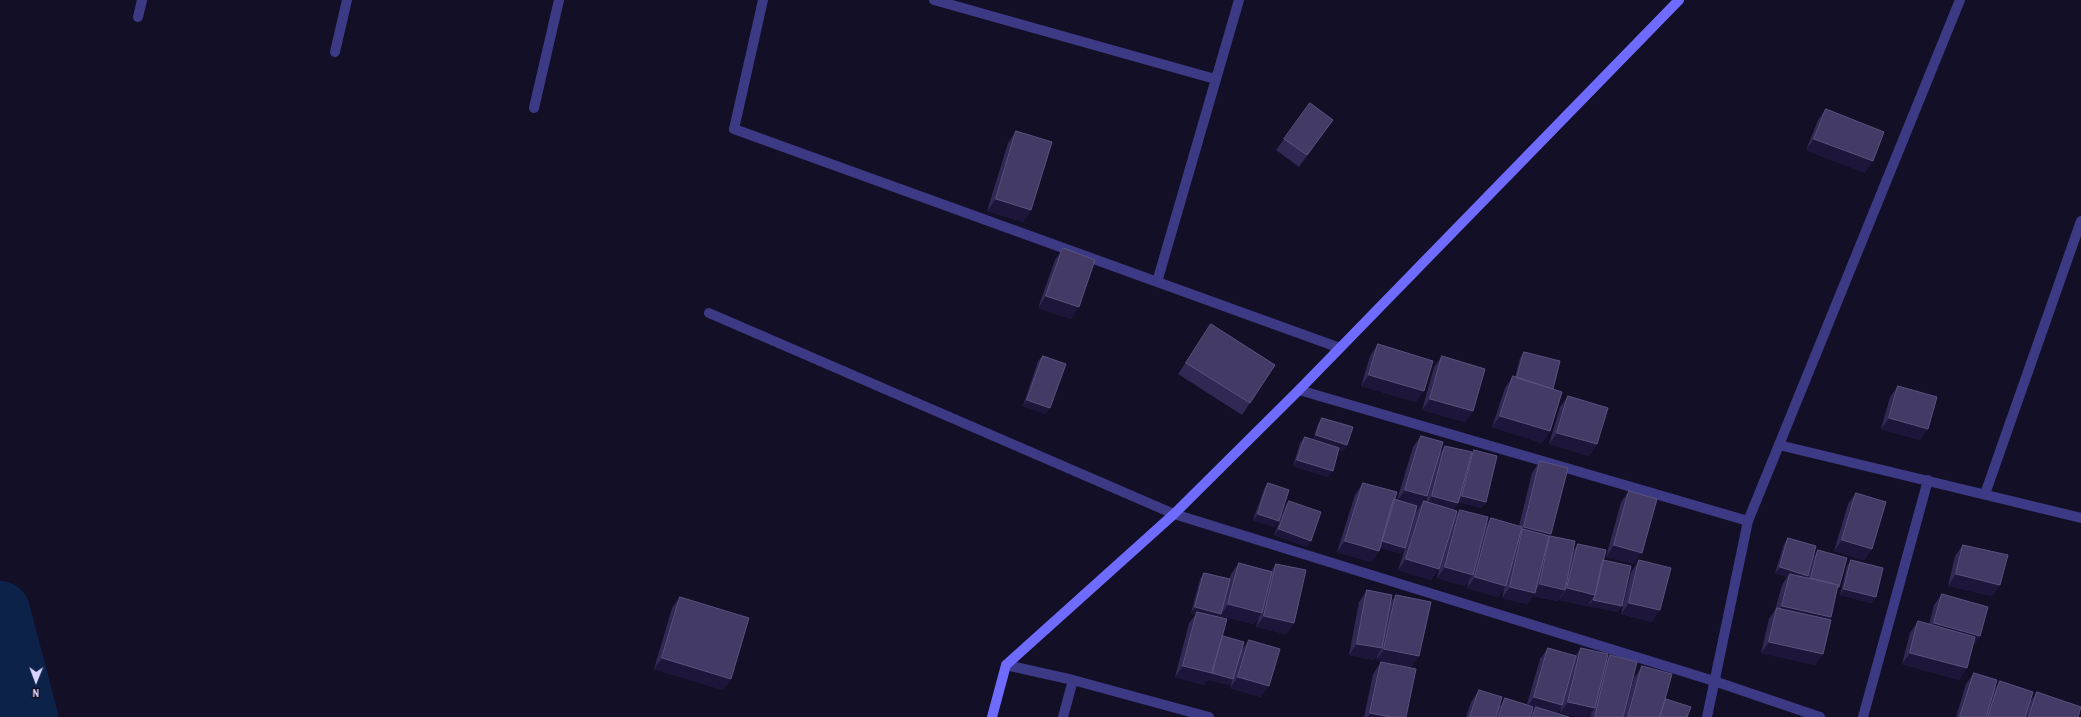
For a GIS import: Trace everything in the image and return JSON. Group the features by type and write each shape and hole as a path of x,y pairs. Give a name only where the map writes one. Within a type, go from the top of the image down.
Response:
{"main road":[{"path":"992,717 1006,665 1174,514 1299,390 1679,0"}],"street":[{"path":"138,16 142,0"},
{"path":"335,52 347,0"},
{"path":"534,108 559,0"},
{"path":"763,0 734,129 1340,348"},
{"path":"934,0 1215,79"},
{"path":"1157,282 1239,0"},
{"path":"1707,717 1748,521 1960,0"},
{"path":"1985,494 2081,221"},
{"path":"709,313 1174,514 1714,681 1820,717"},
{"path":"1299,390 1748,521"},
{"path":"1779,445 2081,518"},
{"path":"1863,717 1928,480"},
{"path":"1006,665 1073,680 1209,717"},
{"path":"1063,717 1073,680"}],"building":[{"path":"1310,103 1333,120 1307,155 1284,139"},
{"path":"1826,109 1884,132 1873,161 1814,139"},
{"path":"1016,131 1052,142 1031,210 996,199"},
{"path":"1063,248 1095,260 1079,307 1046,296"},
{"path":"1211,324 1275,365 1250,403 1186,363"},
{"path":"1378,344 1433,361 1424,391 1369,375"},
{"path":"1524,352 1560,361 1553,389 1517,378"},
{"path":"1043,356 1066,364 1050,408 1027,400"},
{"path":"1442,356 1485,369 1473,411 1430,399"},
{"path":"1513,376 1562,392 1550,431 1500,416"},
{"path":"1898,386 1937,397 1928,429 1889,418"},
{"path":"1568,396 1608,408 1597,444 1557,433"},
{"path":"1322,418 1353,427 1347,445 1316,435"},
{"path":"1421,436 1443,442 1427,496 1405,490"},
{"path":"1305,437 1339,448 1333,471 1297,460"},
{"path":"1445,446 1472,452 1458,503 1432,496"},
{"path":"1474,450 1497,456 1486,502 1462,496"},
{"path":"1540,461 1568,468 1551,534 1524,527"},
{"path":"1268,483 1289,490 1279,521 1258,514"},
{"path":"1363,483 1397,492 1379,551 1345,541"},
{"path":"1629,491 1657,499 1642,553 1614,545"},
{"path":"1856,493 1886,502 1872,549 1842,540"},
{"path":"1394,499 1417,506 1405,548 1382,541"},
{"path":"1289,501 1321,512 1311,541 1279,529"},
{"path":"1424,501 1457,511 1439,569 1406,559"},
{"path":"1460,510 1488,517 1473,575 1445,567"},
{"path":"1491,518 1522,527 1506,586 1475,577"},
{"path":"1523,529 1549,536 1535,593 1510,587"},
{"path":"1550,536 1575,541 1565,590 1540,584"},
{"path":"1788,538 1816,546 1808,576 1780,567"},
{"path":"1578,544 1606,550 1595,595 1567,588"},
{"path":"1963,545 2008,555 2000,585 1956,574"},
{"path":"1818,550 1847,558 1839,587 1838,585 1811,578"},
{"path":"1603,560 1631,566 1622,606 1593,600"},
{"path":"1639,560 1671,568 1660,610 1629,603"},
{"path":"1851,560 1883,568 1876,597 1844,589"},
{"path":"1239,563 1272,572 1262,613 1228,604"},
{"path":"1276,564 1306,570 1294,623 1264,616"},
{"path":"1204,573 1230,579 1221,614 1195,607"},
{"path":"1790,574 1838,585 1831,617 1782,606"},
{"path":"1367,590 1392,595 1382,648 1357,644"},
{"path":"1942,594 1988,607 1980,636 1934,623"},
{"path":"1396,595 1431,602 1419,656 1384,649"},
{"path":"680,597 749,618 731,679 662,658"},
{"path":"1777,608 1831,620 1823,654 1769,642"},
{"path":"1197,612 1227,619 1212,673 1183,666"},
{"path":"1918,621 1975,637 1967,668 1910,653"},
{"path":"1223,636 1244,642 1233,679 1212,673"},
{"path":"1249,640 1280,649 1269,686 1238,677"},
{"path":"1548,648 1576,656 1562,705 1534,697"},
{"path":"1581,648 1608,654 1595,708 1568,702"},
{"path":"1610,655 1637,662 1623,717 1595,717"},
{"path":"1381,662 1416,669 1406,717 1390,717 1370,713"},
{"path":"1642,666 1672,674 1660,717 1628,717"},
{"path":"1974,673 1997,680 1986,717 1960,717"},
{"path":"2000,681 2033,692 2025,717 1988,717"},
{"path":"1479,690 1502,697 1496,717 1470,717"},
{"path":"2037,692 2081,707 2078,717 2029,717"},
{"path":"1505,698 1533,707 1530,717 1499,717"},
{"path":"1666,699 1691,707 1687,717 1660,717"},
{"path":"1536,707 1569,717 1533,717"}],"waterway":[{"path":"0,611 28,717"}]}
